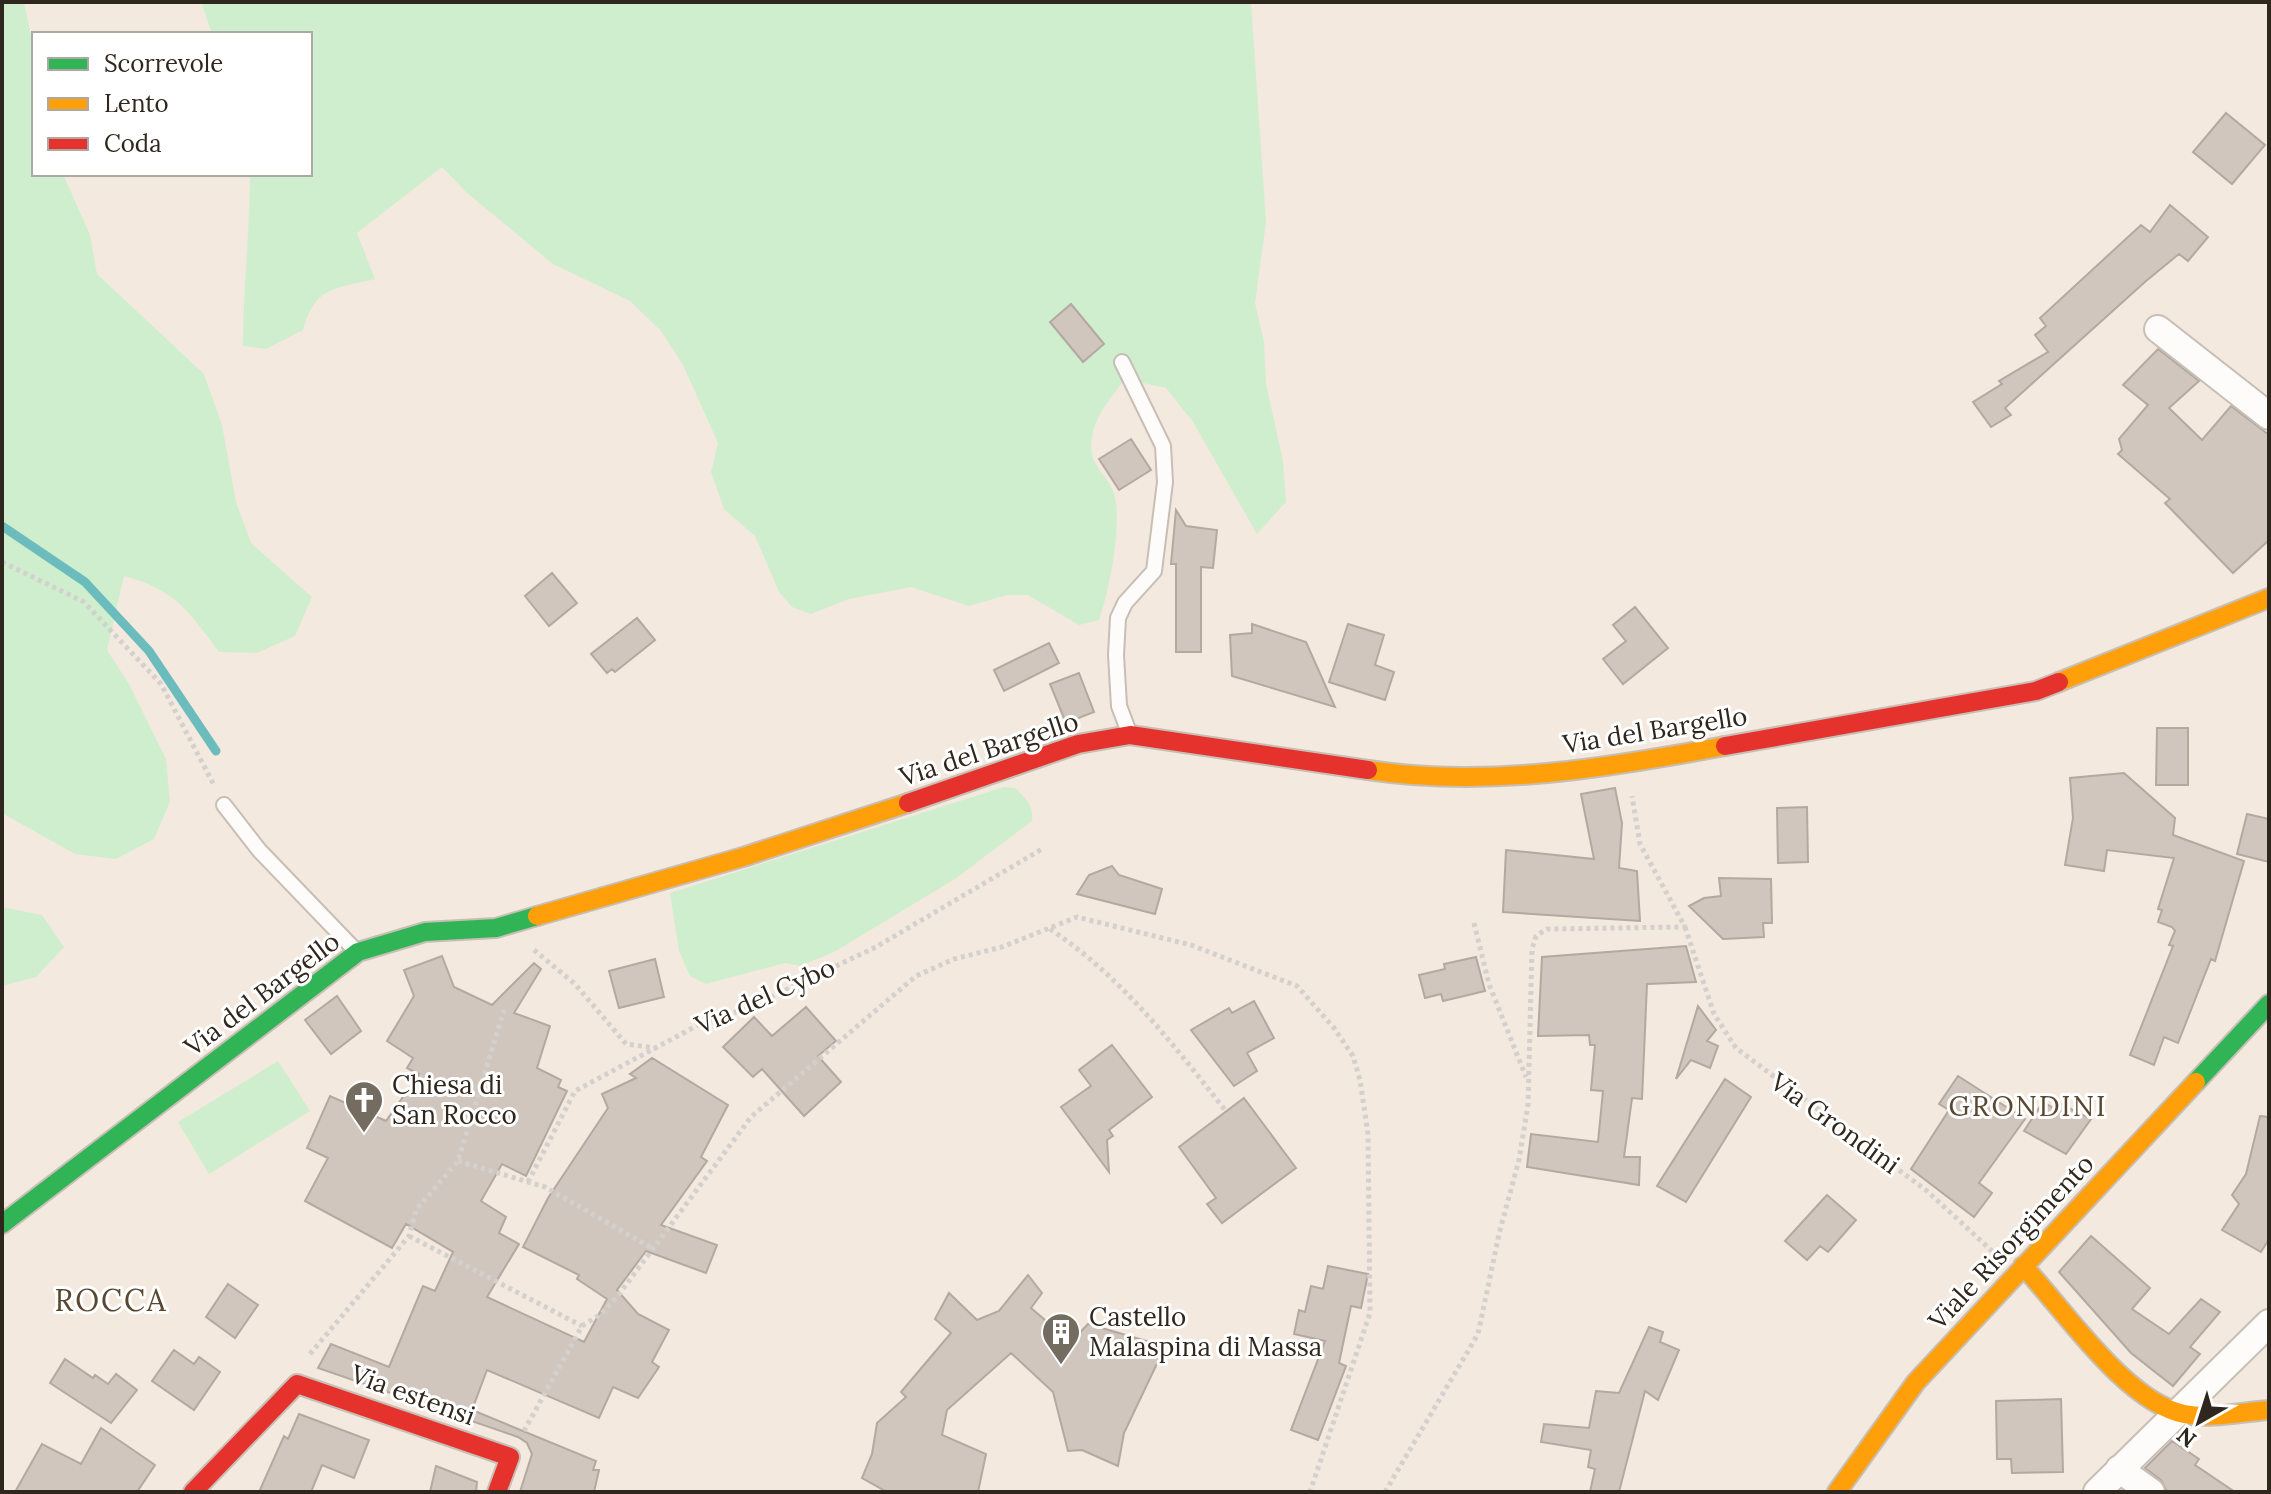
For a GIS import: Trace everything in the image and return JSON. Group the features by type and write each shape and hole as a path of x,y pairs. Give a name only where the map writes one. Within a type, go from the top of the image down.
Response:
{"street":[{"path":"2158,329 2269,416"},
{"name":"Via del Bargello","path":"2,1224 358,952 425,932 496,928 757,852 1078,744 1130,735 1391,773 1505,778 1627,764 2036,691 2269,598"},
{"name":"Viale Risorgimento","path":"1837,1492 1916,1382 2269,1004"},
{"path":"2027,1262 2124,1376 2151,1398 2178,1413 2269,1410"},
{"path":"2097,1492 2269,1323"},
{"path":"193,1492 297,1384"},
{"name":"Via estensi","path":"297,1384 510,1457"},
{"path":"497,1492 510,1457"},
{"path":"2119,1469 2151,1492"}],"lane":[{"path":"1122,362 1163,446 1165,482 1154,571 1125,603 1118,618 1116,655 1119,706 1130,735"},
{"path":"224,805 259,850 358,952"}],"path":[{"path":"2,562 84,602 161,684 224,805"},
{"name":"Via Grondini","path":"1627,764 1640,844 1685,927 1714,1014 1736,1048 1927,1191 1996,1256 2014,1242 2027,1262"},
{"name":"Via del Cybo","path":"528,1182 575,1091 700,1024 748,1008 876,947 1042,849"},
{"path":"510,1457 582,1326 617,1297 751,1117 916,976 954,959 1002,947 1077,917 1191,945 1297,986 1334,1028 1353,1056 1368,1134 1370,1313 1310,1492"},
{"path":"1474,923 1489,984 1528,1082"},
{"path":"1385,1492 1478,1334 1499,1234 1519,1160 1528,1082 1532,949 1536,936 1547,929 1685,927"},
{"path":"496,928 529,946 575,984 626,1044 656,1048"},
{"path":"1049,928 1095,961 1145,1009 1225,1110"},
{"path":"297,1384 302,1364 409,1236 416,1210 458,1161 504,1010"},
{"path":"458,1161 545,1187 652,1248"},
{"path":"409,1236 582,1326"}],"green space":[{"path":"2,2 24,2 32,41 32,176 64,176 90,235 97,274 204,374 222,425 236,502 251,543 312,597 295,636 257,653 219,652 189,613 168,595 124,576 107,650 129,684 166,759 170,802 154,839 116,859 75,854 2,813"},
{"path":"201,2 1251,2 1266,222 1255,303 1264,342 1266,384 1283,461 1286,502 1257,534 1193,422 1166,388 1125,379 1100,414 1091,444 1094,460 1114,493 1117,521 1114,557 1099,620 1079,625 1028,595 1007,595 969,606 911,587 849,599 811,614 792,607 779,592 755,536 724,509 711,472 718,443 683,365 661,331 630,301 553,264 467,193 442,167 357,233 375,279 328,292 314,305 303,330 266,349 243,346 250,176 312,176 312,32 211,32"},
{"path":"1004,787 1015,788 1026,799 1032,811 1032,821 955,879 834,952 800,966 785,963 706,984 690,976 679,951 670,893"},
{"path":"2,907 42,915 64,947 36,977 2,986"},
{"path":"278,1061 310,1111 209,1174 178,1122"}],"building":[{"path":"2226,113 2265,145 2232,184 2193,152"},
{"path":"2170,205 2208,237 2188,261 2179,254 2146,281 2005,408 2011,415 1991,427 1973,402 2002,384 1999,381 2048,352 2035,335 2046,326 2040,318 2141,225 2150,232"},
{"path":"1071,304 1104,344 1083,362 1050,322"},
{"path":"2158,349 2199,381 2169,408 2202,440 2231,406 2269,435 2269,540 2233,573 2165,503 2170,499 2118,454 2122,450 2119,439 2148,405 2123,385"},
{"path":"1131,439 1151,470 1119,490 1099,459"},
{"path":"1176,510 1186,526 1217,530 1213,568 1201,567 1201,652 1176,652 1176,564 1171,564"},
{"path":"552,573 577,603 549,626 525,596"},
{"path":"1635,607 1668,648 1623,684 1603,659 1626,641 1613,625"},
{"path":"637,618 655,640 615,672 612,669 607,673 591,654"},
{"path":"1252,624 1306,642 1335,707 1232,676 1230,635 1252,633"},
{"path":"1348,624 1384,635 1375,665 1394,672 1385,700 1329,682"},
{"path":"1049,643 1059,663 1004,691 994,670"},
{"path":"1079,673 1094,712 1066,723 1050,684"},
{"path":"2157,728 2188,728 2188,785 2156,785"},
{"path":"2124,773 2175,818 2173,835 2244,861 2215,961 2211,959 2178,1043 2164,1037 2154,1065 2130,1055 2173,946 2169,945 2175,931 2158,922 2162,910 2158,909 2174,858 2107,850 2104,871 2065,865 2073,818 2070,778"},
{"path":"1615,788 1622,823 1619,868 1637,871 1640,921 1503,912 1506,850 1594,859 1581,794"},
{"path":"1807,807 1808,862 1778,863 1777,808"},
{"path":"2247,814 2269,819 2269,862 2237,854"},
{"path":"1112,866 1119,875 1162,889 1155,914 1077,894 1089,875"},
{"path":"1719,878 1771,879 1772,923 1763,923 1764,937 1723,939 1689,906 1704,898 1721,896"},
{"path":"1686,946 1696,982 1647,984 1642,1099 1632,1098 1624,1157 1640,1157 1639,1185 1527,1167 1531,1134 1598,1142 1603,1091 1591,1090 1595,1045 1590,1045 1589,1035 1538,1036 1542,957"},
{"path":"442,956 454,987 492,1005 534,963 541,969 514,1013 550,1026 537,1068 561,1080 558,1087 567,1091 526,1176 502,1164 481,1201 506,1217 499,1233 519,1244 487,1297 584,1342 607,1299 577,1279 579,1275 523,1247 548,1198 608,1108 602,1094 636,1078 630,1074 652,1058 728,1105 701,1157 707,1161 661,1225 717,1245 706,1273 646,1251 617,1290 638,1314 669,1330 652,1362 659,1367 638,1398 613,1387 599,1418 487,1370 472,1410 596,1461 593,1470 599,1470 594,1492 520,1492 532,1454 527,1443 518,1437 318,1368 331,1344 389,1367 423,1286 435,1291 453,1252 406,1224 392,1248 305,1201 328,1158 307,1148 330,1096 386,1121 419,1074 407,1068 413,1058 387,1041 414,996 404,970"},
{"path":"1476,957 1485,991 1443,1001 1441,994 1425,998 1419,975 1445,969 1444,964"},
{"path":"655,959 664,997 619,1008 609,971"},
{"path":"337,996 361,1031 331,1054 305,1020"},
{"path":"1254,1001 1274,1038 1247,1053 1257,1071 1234,1086 1191,1030 1229,1008 1232,1013"},
{"path":"1698,1006 1716,1030 1707,1041 1718,1046 1710,1068 1691,1060 1676,1079"},
{"path":"806,1007 836,1041 818,1056 841,1082 804,1116 762,1069 753,1077 723,1047 754,1017 772,1036"},
{"path":"1112,1045 1152,1097 1109,1130 1113,1136 1107,1140 1109,1172 1061,1107 1091,1086 1079,1070"},
{"path":"1958,1076 2025,1119 1979,1183 1992,1193 1974,1217 1911,1169 1949,1110 1939,1104"},
{"path":"1725,1079 1751,1097 1686,1202 1657,1186"},
{"path":"1244,1098 1296,1168 1222,1223 1207,1204 1216,1198 1179,1147"},
{"path":"2043,1102 2057,1110 2061,1104 2091,1119 2066,1154 2024,1131"},
{"path":"2260,1116 2269,1117 2269,1239 2261,1252 2222,1230 2239,1204 2232,1195 2246,1174"},
{"path":"1827,1195 1856,1220 1828,1252 1820,1246 1807,1260 1785,1241"},
{"path":"2091,1236 2150,1288 2132,1309 2169,1334 2201,1299 2220,1312 2190,1347 2200,1354 2173,1386 2131,1353 2059,1272"},
{"path":"1328,1266 1368,1274 1361,1308 1351,1306 1339,1363 1346,1366 1318,1440 1291,1430 1325,1341 1294,1334 1299,1310 1305,1312 1311,1286 1323,1289"},
{"name":"Castello Malaspina di Massa","path":"1028,1275 1042,1293 1031,1308 1071,1342 1088,1324 1153,1343 1163,1351 1124,1433 1118,1466 1082,1450 1068,1451 1053,1392 1011,1353 947,1410 942,1435 986,1454 978,1492 887,1492 862,1478 872,1454 877,1423 906,1397 901,1392 951,1333 935,1319 949,1293 977,1320 999,1311"},
{"path":"228,1284 258,1305 235,1338 206,1317"},
{"path":"1649,1327 1663,1332 1660,1342 1679,1350 1658,1400 1645,1391 1619,1492 1590,1492 1595,1469 1588,1467 1591,1450 1541,1442 1544,1424 1589,1428 1596,1391 1619,1393"},
{"path":"174,1350 194,1364 199,1357 220,1372 194,1410 152,1381"},
{"path":"65,1359 108,1384 116,1374 137,1390 111,1423 50,1383"},
{"path":"2061,1399 2063,1472 2012,1473 2011,1459 1997,1459 1996,1401"},
{"path":"299,1414 369,1440 354,1478 322,1465 311,1492 259,1492 284,1436 288,1439"},
{"path":"101,1428 155,1465 137,1492 15,1492 42,1444 81,1464"},
{"path":"2172,1441 2199,1459 2195,1465 2235,1492 2167,1492 2161,1480 2145,1468"},
{"path":"436,1466 477,1482 476,1492 430,1492"}],"waterway":[{"path":"2,526 85,582 149,651 216,751"}],"traffic: fast":[{"path":"2,1224 358,952 425,932 496,928 537,916"},
{"path":"2196,1082 2269,1004"}],"traffic: slow":[{"path":"2059,682 2269,598"},
{"path":"1368,770 1413,775 1503,776 1592,768 1725,746"},
{"path":"537,916 743,857 908,803"},
{"path":"1837,1492 1916,1382 2196,1082"},
{"path":"2023,1266 2096,1351 2140,1392 2162,1406 2184,1414 2205,1416 2269,1410"}],"traffic: jam":[{"path":"1725,746 2036,691 2059,682"},
{"path":"908,803 1078,744 1130,735 1368,770"},
{"path":"193,1492 297,1384 510,1457 497,1492"}],"place":[{"name":"Chiesa di San Rocco","path":"364,1134"},
{"name":"Castello Malaspina di Massa","path":"1061,1366"}],"district":[{"name":"GRONDINI","path":"2028,1106"},
{"name":"ROCCA","path":"111,1301"}]}
